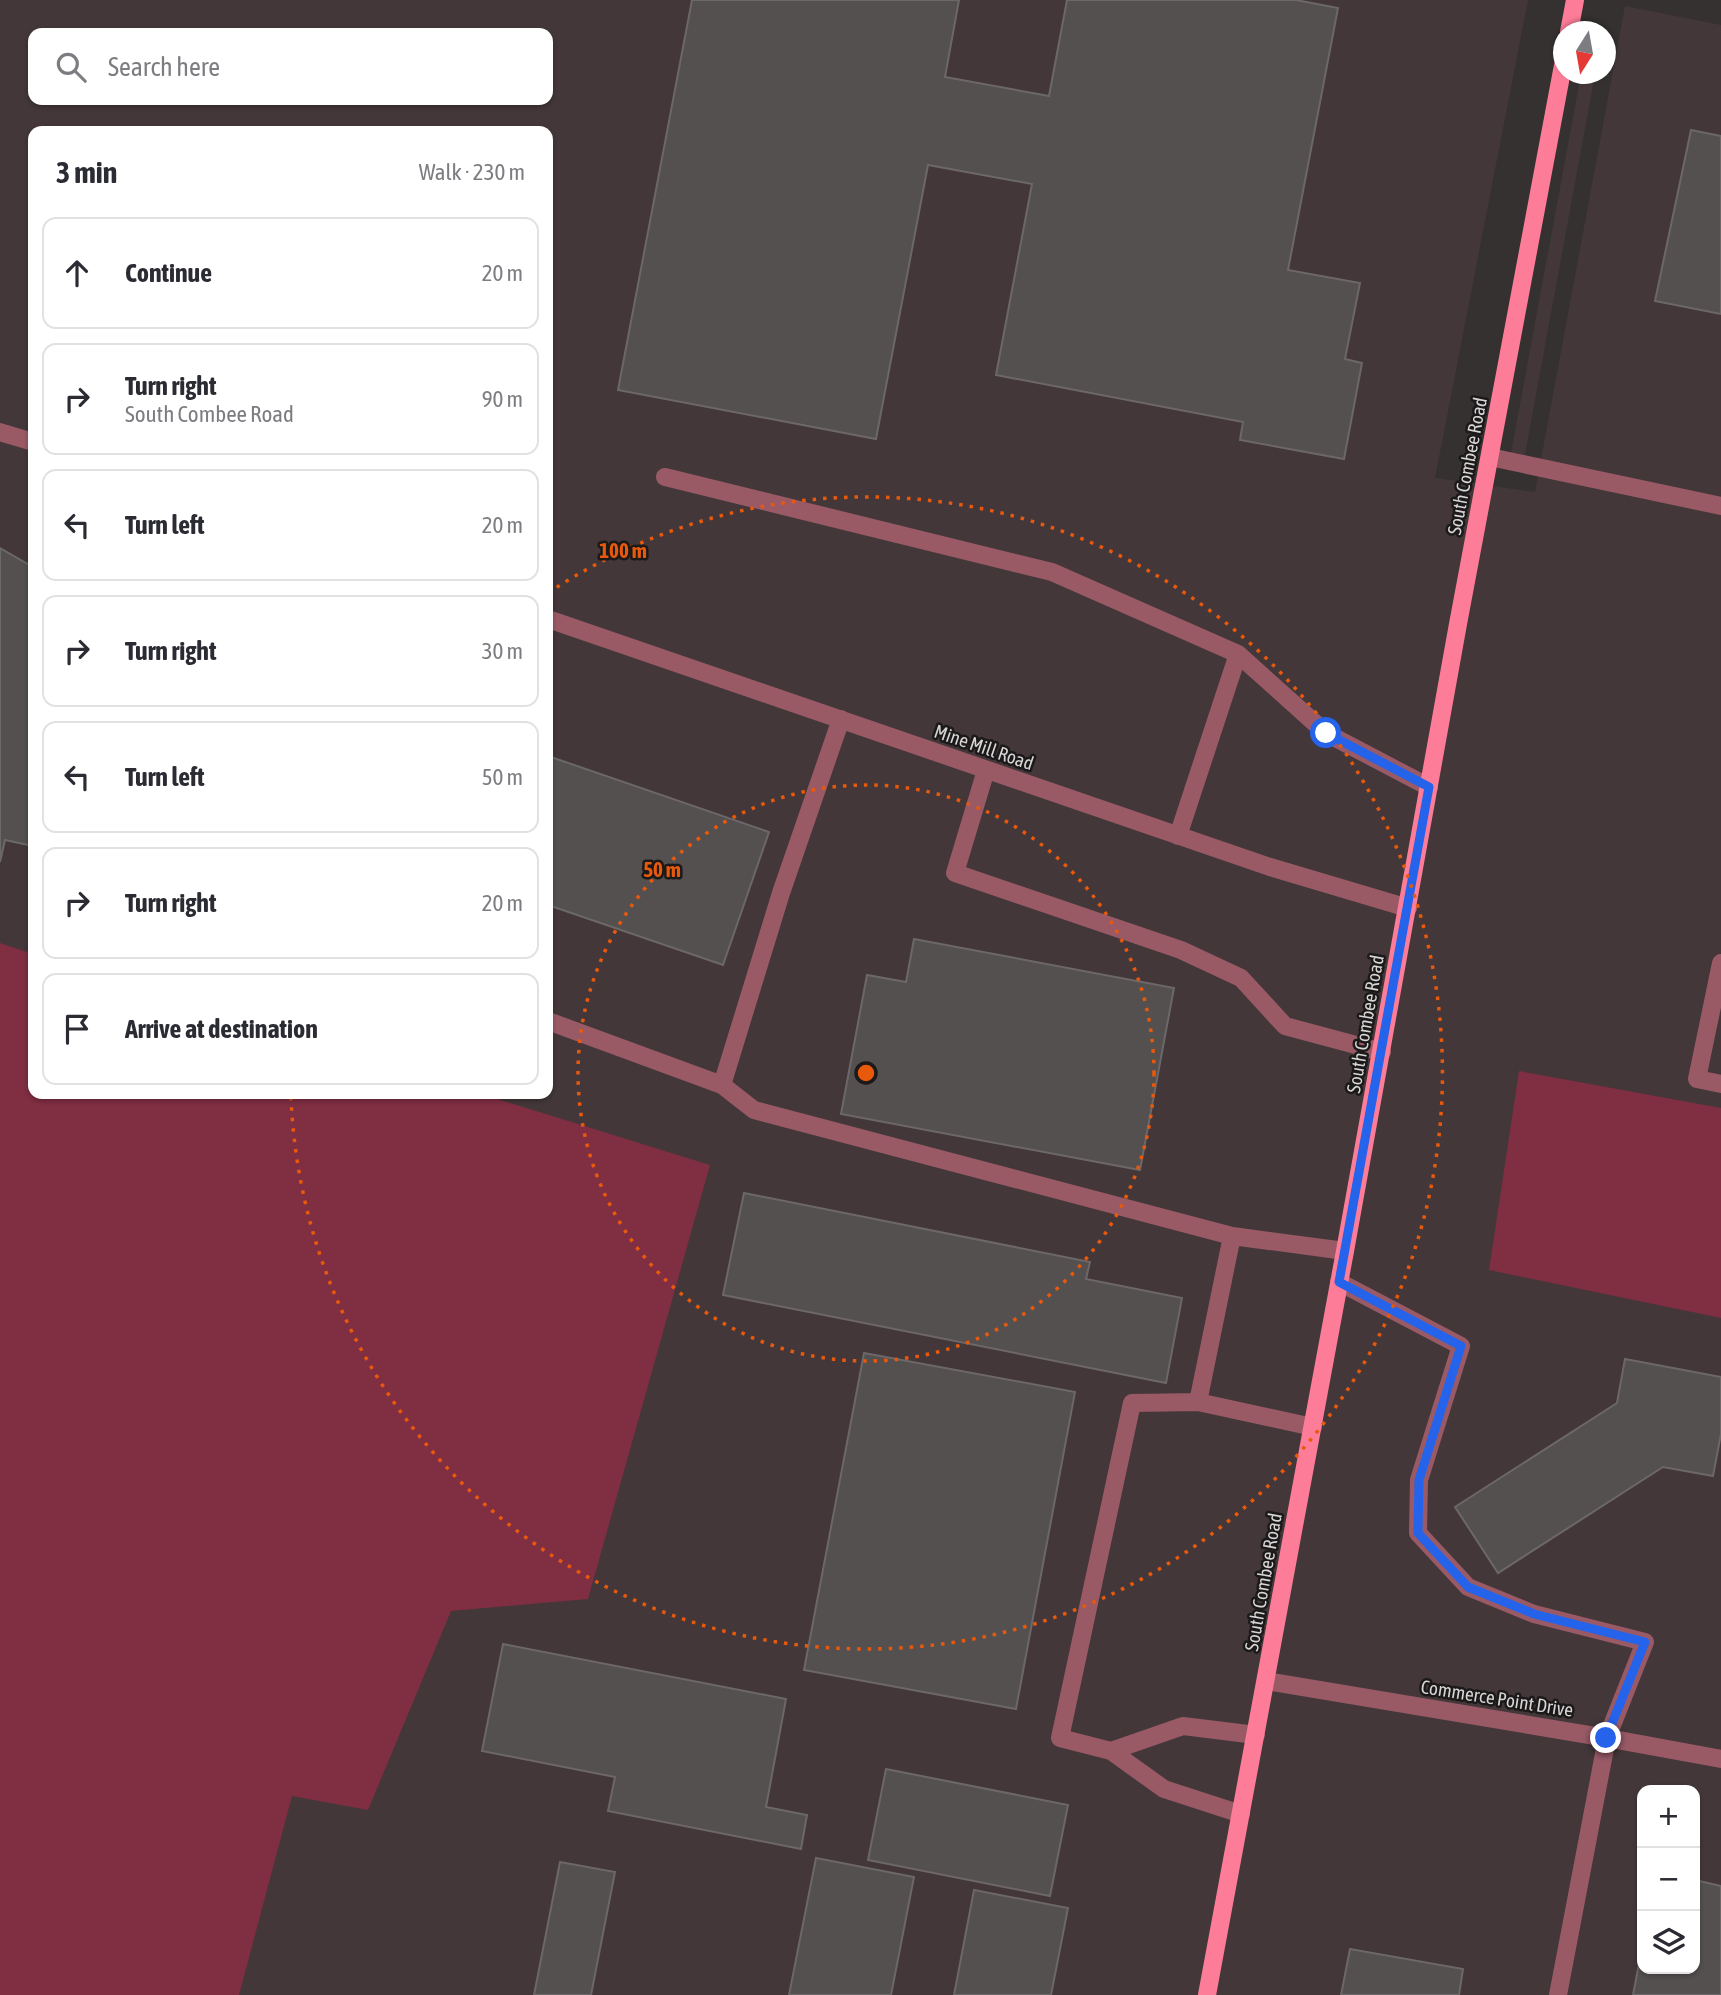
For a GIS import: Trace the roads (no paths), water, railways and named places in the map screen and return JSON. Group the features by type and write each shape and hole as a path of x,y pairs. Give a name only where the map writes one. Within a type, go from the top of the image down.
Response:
{"main road":[{"path":"1571,21 1575,0"},
{"name":"South Combee Road","path":"1207,1995 1559,84"}],"street":[{"path":"0,432 28,440"},
{"path":"1490,457 1721,506"},
{"path":"665,477 1052,572 1238,654 1326,733 1429,787"},
{"name":"Mine Mill Road","path":"553,621 1270,867 1408,908"},
{"path":"1178,836 1238,654"},
{"path":"722,1086 781,893 841,719"},
{"path":"986,770 955,873 1181,950 1241,978 1284,1026 1382,1052"},
{"path":"1721,963 1697,1079 1721,1084"},
{"path":"553,1023 722,1086 754,1110 1232,1236 1345,1251"},
{"path":"1198,1402 1232,1236"},
{"path":"1339,1282 1461,1346 1419,1480 1418,1533 1468,1587 1534,1614 1645,1642 1606,1738 1558,1995"},
{"path":"1241,1814 1164,1789 1111,1751 1060,1738 1132,1403 1198,1402 1313,1427"},
{"name":"Commerce Point Drive","path":"1266,1681 1721,1759"},
{"path":"1111,1751 1183,1726 1256,1735"}]}
